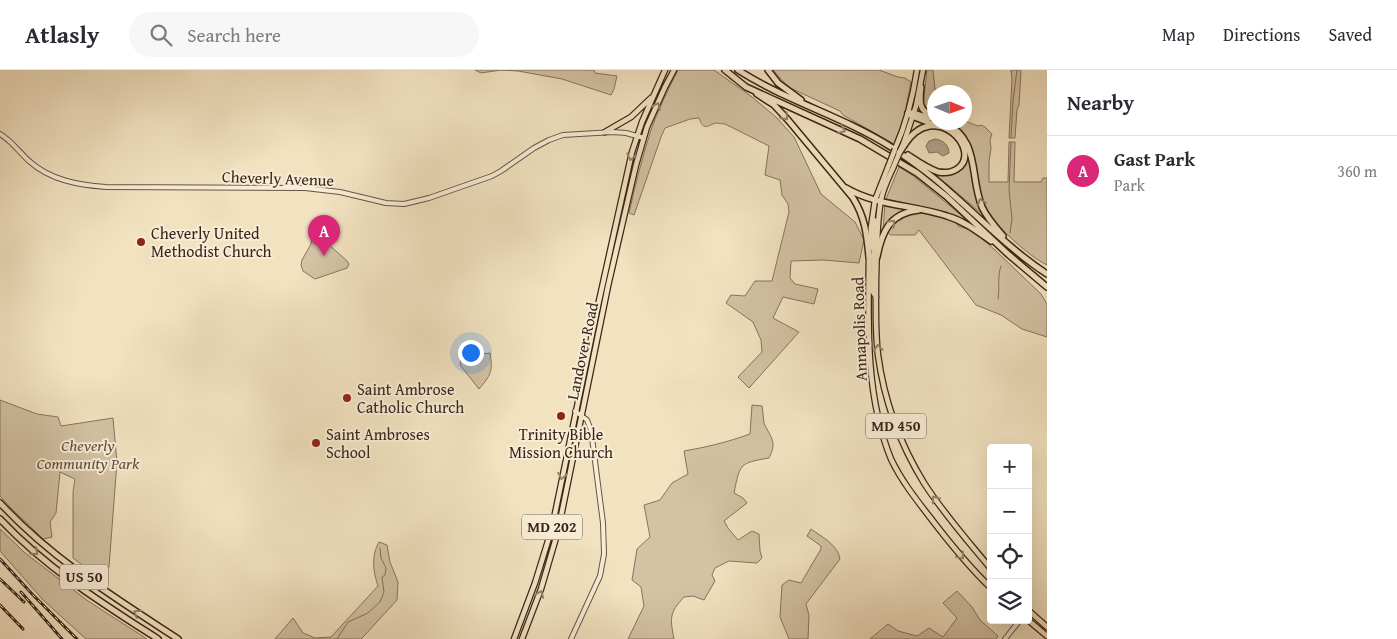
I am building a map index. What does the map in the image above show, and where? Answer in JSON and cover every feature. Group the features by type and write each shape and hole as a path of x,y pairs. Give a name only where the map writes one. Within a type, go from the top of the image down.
{"highway":[{"path":"724,70 774,105 852,198 862,215 867,231 869,257"},
{"path":"738,70 772,90 863,132 932,170 945,173 952,172 960,167 964,160 964,149 960,141 952,132 947,130"},
{"path":"768,70 786,90 821,112"},
{"path":"746,87 858,138 917,173 946,196 1009,255 1047,287"},
{"path":"921,87 921,108 927,114"},
{"path":"911,114 927,117"},
{"path":"911,114 927,121"},
{"path":"899,153 903,141 920,128 927,126"},
{"path":"956,130 969,148 979,199 985,213 995,227 1021,254"},
{"path":"891,147 936,180 1021,254 1047,274"},
{"path":"839,183 860,196 948,216 965,224 1009,255"},
{"path":"877,257 882,235 892,221 908,212 927,211"},
{"name":"US 50","path":"0,503 40,542 76,571 178,639"},
{"name":"US 50","path":"0,519 64,576 157,639"}],"main road":[{"path":"664,70 672,72"},
{"name":"Landover Road","path":"514,639 529,603 546,549 620,206 637,136 664,70"},
{"name":"Annapolis Road","path":"911,114 917,70"},
{"name":"Annapolis Road","path":"924,70 921,87 903,141 890,167 874,208 869,257 868,314 870,357 877,412 889,451 897,469 913,496 965,561 987,584"},
{"name":"Landover Road","path":"522,639 542,589 555,547 613,260 631,184 644,138 672,72"},
{"path":"605,132 631,117 653,95"},
{"name":"Annapolis Road","path":"890,167 899,153"},
{"name":"Annapolis Road","path":"878,200 876,336 887,398 899,433 917,472 955,526 987,564"},
{"path":"874,208 873,292 876,298"},
{"path":"1032,613 1047,626"},
{"path":"1032,623 1047,636"}],"street":[{"name":"Cheverly Avenue","path":"0,134 43,172 60,179 81,184 112,187 305,188 340,192 386,203 404,204 429,198 492,176 534,148 557,137 577,133 620,132 644,138"},
{"path":"571,639 600,576 604,554 591,430 587,420 575,411"},
{"path":"1005,639 1017,624"}],"green space":[{"path":"475,70 501,70 481,73"},
{"path":"501,70 594,70 595,73 617,76 611,95 562,79"},
{"path":"678,70 714,70 776,117 794,137 821,194 855,222 864,240 859,263 823,260 791,261 790,278 795,284 818,289 814,304 783,297 773,318 799,332 749,388 738,377 762,352 761,340 753,322 726,303 731,295 745,296 755,281 772,281 789,212 788,204 782,195 780,180 765,175 769,146 725,124 716,123 704,126 699,118 690,119 665,128 634,215 629,213 651,130"},
{"path":"773,70 879,70 905,78 911,82 904,118 894,144 843,115 840,111 788,87"},
{"path":"927,70 933,70 935,85 927,85 927,111 923,105"},
{"path":"1011,70 1021,70 1015,138 1009,138"},
{"path":"918,115 927,118 927,121 917,117"},
{"path":"972,124 985,127 992,134 990,140 989,182 1008,182 1009,142 1015,142 1014,182 1041,182 1043,178 1047,178 1047,265 1039,261 1011,238 988,212 979,193 973,150 960,130 972,130"},
{"path":"949,130 952,130 970,155 976,193 982,214 928,170 956,172 963,164 967,154"},
{"path":"899,167 912,175 971,223 946,212 886,199"},
{"path":"885,204 913,209 883,230"},
{"path":"916,213 927,213 956,221 958,226 968,229 979,236 995,250 1041,294 1047,304 1047,337 1022,329 1001,315 976,305 919,230 915,235 891,235 886,232 898,219"},
{"path":"315,232 347,261 349,264 347,268 315,279 303,271 302,260"},
{"path":"490,353 490,373 479,389 460,365 461,356"},
{"name":"Cheverly Community Park","path":"0,400 37,414 58,417 61,426 113,418 117,462 109,567 101,579 73,558 73,492 75,479 60,472 56,513 50,522 52,537 43,539 0,496"},
{"path":"752,405 762,406 764,423 773,443 772,452 769,458 742,466 734,493 743,498 747,503 724,521 738,540 752,531 759,534 762,558 757,563 729,561 715,568 712,575 715,581 704,600 693,596 684,597 673,612 671,621 674,639 628,639 644,606 641,587 632,580 637,549 650,537 644,505 660,500 672,483 688,474 684,451 750,434"},
{"path":"0,529 25,553 88,601 147,639 86,639 43,600 0,551"},
{"path":"811,529 833,545 840,559 806,604 809,615 808,639 789,639 780,617 782,585 789,580 801,583 821,549 821,546 807,536"},
{"path":"379,542 387,545 390,562 398,582 397,600 361,639 275,639 293,618 303,633 315,638 331,637 378,586 374,564 376,547"},
{"path":"957,591 972,607 980,620 998,636 996,639 870,639 888,624 898,631 917,636 929,628 943,637 957,618 943,603"}],"shaded area":[{"path":"935,139 945,143 949,153 943,156 937,152 929,153 926,146 929,141"}],"waterway":[{"path":"1011,137 1017,70"},
{"path":"1010,233 1012,219 1009,190 1011,143"},
{"path":"998,299 1001,266"},
{"path":"337,639 348,622 368,613 380,602 384,592 382,577 385,575 386,568 381,558 380,548"}],"railway":[{"path":"0,559 77,639"},
{"path":"0,579 24,602"},
{"path":"21,592 62,639"},
{"path":"0,605 23,629"}],"place":[{"name":"Cheverly United Methodist Church","path":"141,242"},
{"name":"Gast Park","path":"324,256"},
{"name":"Saint Ambrose Catholic Church","path":"347,398"},
{"name":"Trinity Bible Mission Church","path":"561,416"},
{"name":"Saint Ambroses School","path":"316,443"}]}
